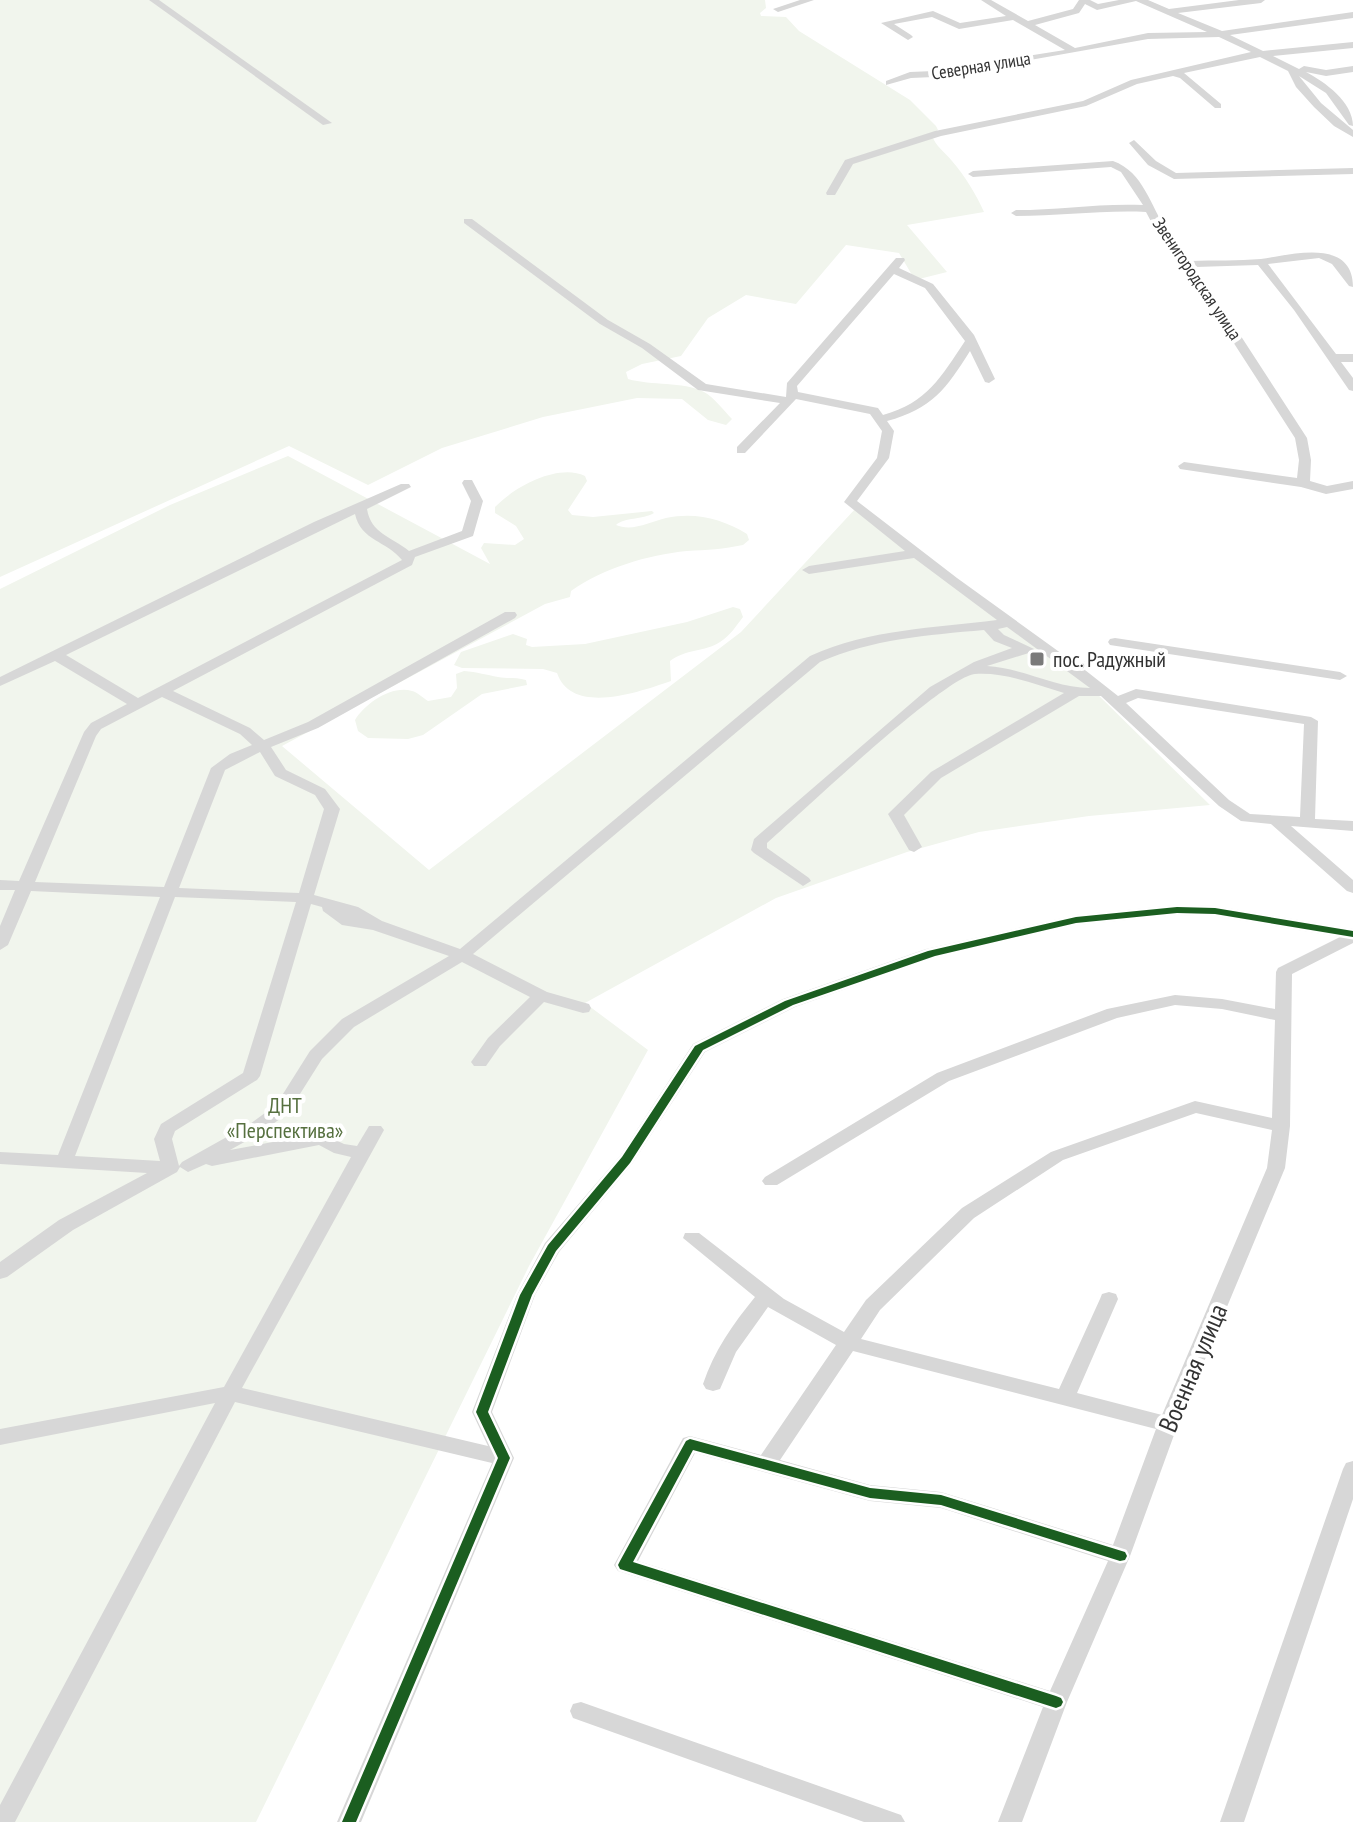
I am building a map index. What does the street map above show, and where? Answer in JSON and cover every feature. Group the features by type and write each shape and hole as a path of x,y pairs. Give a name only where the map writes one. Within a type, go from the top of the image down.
{"street":[{"path":"153,0 327,123"},
{"path":"778,9 810,0"},
{"name":"Северная улица","path":"985,0 1074,51"},
{"path":"1083,0 1097,7 1133,0"},
{"name":"Северная улица","path":"1027,24 1076,11 1083,0"},
{"path":"1140,0 1297,62 1309,72 1353,69"},
{"path":"1169,12 1261,0"},
{"path":"1181,10 1316,81 1329,91 1353,123"},
{"path":"908,37 886,23 933,14 959,26 1014,17"},
{"name":"Северная улица","path":"889,83 910,75 934,74 1148,36 1226,33 1353,15"},
{"path":"831,193 849,162 939,133 1086,103 1134,82 1244,56 1353,45"},
{"path":"1292,69 1298,85 1343,130 1353,134"},
{"path":"1174,73 1183,76 1218,106"},
{"path":"1316,81 1326,73"},
{"path":"1134,143 1152,163 1174,176 1353,171"},
{"name":"Звенигородская улица","path":"973,174 1113,164 1125,170 1151,209 1160,229 1188,264 1301,438 1305,460 1303,483"},
{"path":"1016,213 1058,213 1109,207 1151,209"},
{"path":"468,221 604,322 646,346 702,387 874,411 888,431 883,458 850,502 1111,697 1168,754 1246,818 1353,826"},
{"path":"1188,264 1261,262 1283,257 1321,255 1349,273 1353,284"},
{"path":"1261,262 1353,387"},
{"path":"741,450 791,398 791,386 897,265 929,286 971,341 989,379"},
{"path":"882,419 922,406 946,379 971,341"},
{"path":"1333,358 1353,358"},
{"path":"1184,466 1303,483 1326,490 1353,485"},
{"path":"407,556 468,533 477,501 468,483"},
{"path":"0,682 405,487"},
{"path":"360,507 360,523 368,532 407,556"},
{"path":"809,570 919,553"},
{"path":"0,945 89,735 96,726 407,562 407,556"},
{"path":"64,1162 218,768 313,725 510,615"},
{"path":"0,1272 66,1225 256,1128 282,1109 316,1055 348,1023 462,955 815,659 836,647 870,640 1010,623"},
{"path":"988,626 999,638 1071,666 1102,660"},
{"path":"1115,642 1340,676"},
{"path":"803,881 759,850 759,842 916,704 950,679 1000,656 1027,649"},
{"path":"57,656 137,704"},
{"path":"973,670 1010,672 1076,692 1111,697 1136,693 1311,721 1307,824"},
{"path":"162,691 245,731 263,746 280,773 320,792 332,809 314,900 251,1076 167,1128 163,1139 180,1167"},
{"path":"914,847 896,814 936,775 1076,692"},
{"path":"1276,821 1353,888"},
{"path":"0,885 314,900 348,921 376,925 462,955 541,996 583,1008"},
{"path":"349,1822 504,1458 482,1412 526,1295 552,1248 626,1160 699,1048 789,1003 932,953 1076,920 1177,910 1215,911 1353,936"},
{"name":"Военная улица","path":"1010,1822 1056,1702 1120,1556 1168,1424 1227,1291 1276,1168 1281,1126 1284,972 1353,936"},
{"path":"480,1062 500,1032 528,1012 541,996"},
{"path":"771,1181 943,1077 1113,1013 1175,1000 1222,1004 1281,1016"},
{"path":"765,1466 873,1305 968,1213 1057,1156 1195,1107 1281,1126"},
{"path":"3,1822 230,1393 375,1130"},
{"path":"0,1158 180,1167 233,1154 321,1139 340,1149 363,1153"},
{"path":"692,1238 767,1296 846,1342 1168,1424"},
{"path":"713,1384 717,1369 736,1335 767,1296"},
{"path":"1065,1398 1109,1299"},
{"path":"0,1437 230,1393 504,1458"},
{"path":"1056,1702 625,1565 690,1444 870,1493 941,1500 1120,1556"},
{"path":"1232,1822 1353,1469"},
{"path":"581,1711 893,1822"}],"green space":[{"path":"0,0 765,0 766,8 760,13 761,16 786,17 799,31 910,100 936,126 938,130 932,135 933,139 966,179 984,212 907,225 947,272 915,280 899,253 846,245 796,304 746,295 708,318 681,356 642,364 626,372 628,379 686,386 704,392 732,419 726,425 708,420 682,399 637,398 543,417 442,448 368,485 289,446 0,577"},
{"name":"ДНТ «Перспектива»","path":"288,456 490,564 481,548 484,543 515,545 524,539 516,526 495,513 495,507 525,485 562,473 585,476 587,481 568,510 572,515 593,517 652,511 654,513 616,525 635,527 677,516 698,516 728,524 747,534 749,540 743,545 657,556 597,576 571,591 570,597 545,604 282,746 429,870 741,632 856,508 1088,685 1210,805 1089,816 979,832 907,852 776,898 585,1003 648,1050 529,1266 256,1822 0,1822 0,589 170,505"},
{"path":"733,607 740,609 743,617 724,640 670,661 671,681 625,695 591,697 577,694 565,686 557,673 543,669 462,668 454,665 461,652 513,634 527,639 526,645 532,647 585,644 687,622"},
{"path":"464,671 522,679 526,680 527,685 482,694 423,735 408,739 368,738 358,731 355,720 379,697 404,690 428,701 451,697 457,688 456,674"}],"cycle path":[{"path":"349,1822 504,1458 482,1412 526,1295 552,1248 626,1160 699,1048 789,1003 932,953 1076,920 1177,910 1215,911 1353,934"},
{"path":"1056,1702 625,1565 690,1444 870,1493 941,1500 1120,1556"}],"place":[{"name":"пос. Радужный","path":"1037,659"}]}
